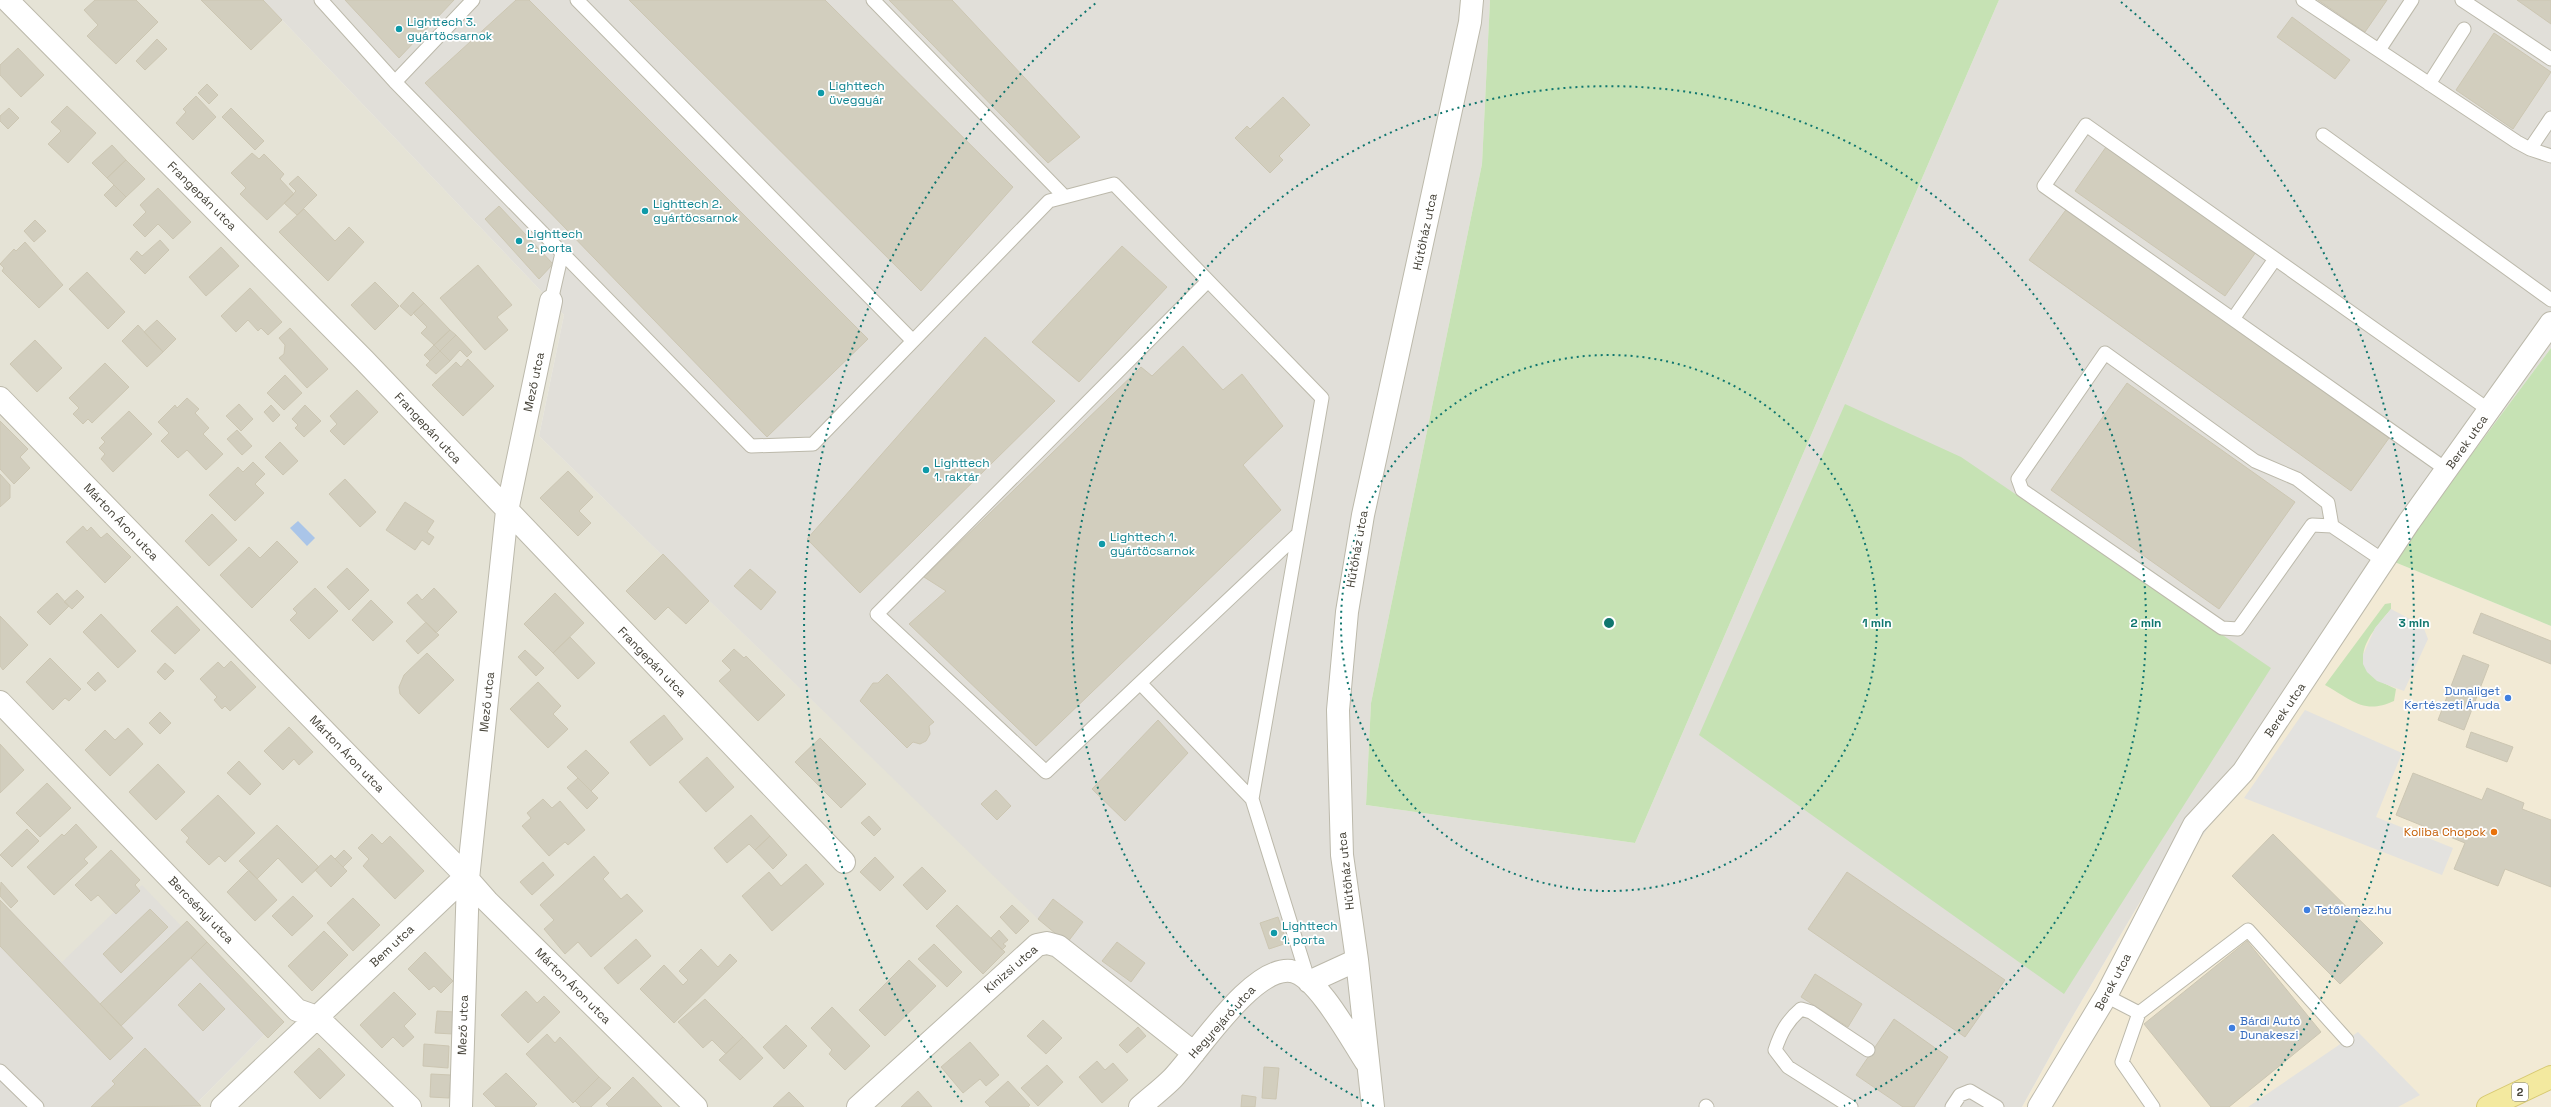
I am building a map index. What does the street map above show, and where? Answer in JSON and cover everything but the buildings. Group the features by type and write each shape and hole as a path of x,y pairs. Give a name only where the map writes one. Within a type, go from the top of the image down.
{"main road":[{"name":"2","path":"2488,1107 2551,1076"}],"street":[{"name":"Frangepán utca","path":"7,0 364,360 844,862"},
{"name":"Hűtőház utca","path":"1373,1107 1357,960 1342,855 1338,710 1346,612 1363,515 1469,30 1472,0"},
{"name":"Mező utca","path":"461,1107 468,878 507,511 551,301"},
{"name":"Berek utca","path":"2039,1107 2106,996 2194,825 2243,772 2384,561 2551,323"},
{"name":"Márton Áron utca","path":"0,398 468,878 487,901 696,1107"},
{"name":"Bercsényi utca","path":"0,702 297,1010 317,1017 410,1107"},
{"name":"Bem utca","path":"222,1107 460,882 468,878"},
{"name":"Kinizsi utca","path":"858,1107 1037,945 1047,943 1058,946 1194,1053"},
{"path":"1309,982 1357,960"},
{"name":"Hegyrejáró utca","path":"1140,1107 1172,1079 1233,1006 1258,981 1274,974 1292,971 1309,982 1323,996 1368,1066"}],"lane":[{"path":"321,0 395,82 751,446 813,444 1049,202 1064,196 1114,184 1322,398 1252,799"},
{"path":"395,82 472,0"},
{"path":"577,0 913,341"},
{"path":"874,0 1064,196"},
{"path":"2304,0 2429,84 2530,149 2551,156"},
{"path":"2379,50 2412,0"},
{"path":"2462,0 2551,59"},
{"path":"2429,84 2464,29"},
{"path":"2530,149 2551,118"},
{"path":"2447,470 2044,186 2060,161 2086,125 2489,410"},
{"path":"2323,135 2551,300"},
{"path":"551,301 562,253"},
{"path":"2233,319 2275,258"},
{"path":"1208,281 877,614 1046,772 1297,535"},
{"path":"2332,526 2328,503 2297,479 2256,461 2105,353 2018,479 2022,490 2222,628 2238,628 2312,525 2332,526 2384,561"},
{"path":"1140,683 1252,799 1309,982"},
{"path":"2153,1107 2122,1062 2140,1013 2248,930 2347,1040"},
{"path":"2106,996 2140,1013"},
{"path":"1851,1107 1788,1067 1775,1050 1780,1034 1789,1019 1801,1009 1811,1012 1868,1050"},
{"path":"0,1071 37,1107"},
{"path":"1952,1107 1960,1095 1970,1091 1997,1107"}],"shaded area":[{"path":"0,0 263,0 564,315 539,436 923,807 1180,1040 1170,1093 1155,1107 193,1107 275,1024 62,963 0,900"},
{"path":"263,0 1490,0 1482,164 1371,703 1366,805 1635,843 1999,0 2551,0 2551,348 2392,561 2185,861 2170,851 2064,1031 2022,1107 1155,1107 1170,1093 1180,1040 1038,919 539,436 564,315"},
{"path":"2392,561 2551,626 2551,1107 2022,1107 2064,1031 2170,851"},
{"path":"2391,609 2423,626 2428,639 2404,691 2377,681 2367,672 2363,664 2363,655 2375,628"},
{"path":"2305,710 2402,753 2376,817 2453,848 2442,875 2244,798"},
{"path":"142,885 275,1024 193,1107 0,1107 0,900 62,962"},
{"path":"2358,1032 2420,1095 2398,1107 2248,1107"}],"green space":[{"path":"1490,0 1999,0 1635,843 1366,805 1371,703 1482,164"},
{"path":"2551,348 2551,626 2392,561"},
{"path":"1845,404 1961,457 2271,668 2064,994 1699,735"},
{"path":"2391,603 2391,609 2366,643 2364,663 2370,672 2380,681 2396,689 2394,701 2374,707 2358,704 2325,685 2385,604"}],"water":[{"path":"298,521 315,538 307,546 290,528"}],"place":[{"name":"Lighttech 3. gyártöcsarnok","path":"399,29"},
{"name":"Lighttech üveggyár","path":"821,93"},
{"name":"Lighttech 2. gyártöcsarnok","path":"645,211"},
{"name":"Lighttech 2. porta","path":"519,241"},
{"name":"Lighttech 1. raktár","path":"926,470"},
{"name":"Lighttech 1. gyártöcsarnok","path":"1102,544"},
{"name":"Dunaliget Kertészeti Áruda","path":"2508,698"},
{"name":"Koliba Chopok","path":"2494,832"},
{"name":"Tetőlemez.hu","path":"2307,910"},
{"name":"Lighttech 1. porta","path":"1274,933"},
{"name":"Bárdi Autó Dunakeszi","path":"2232,1028"}]}
